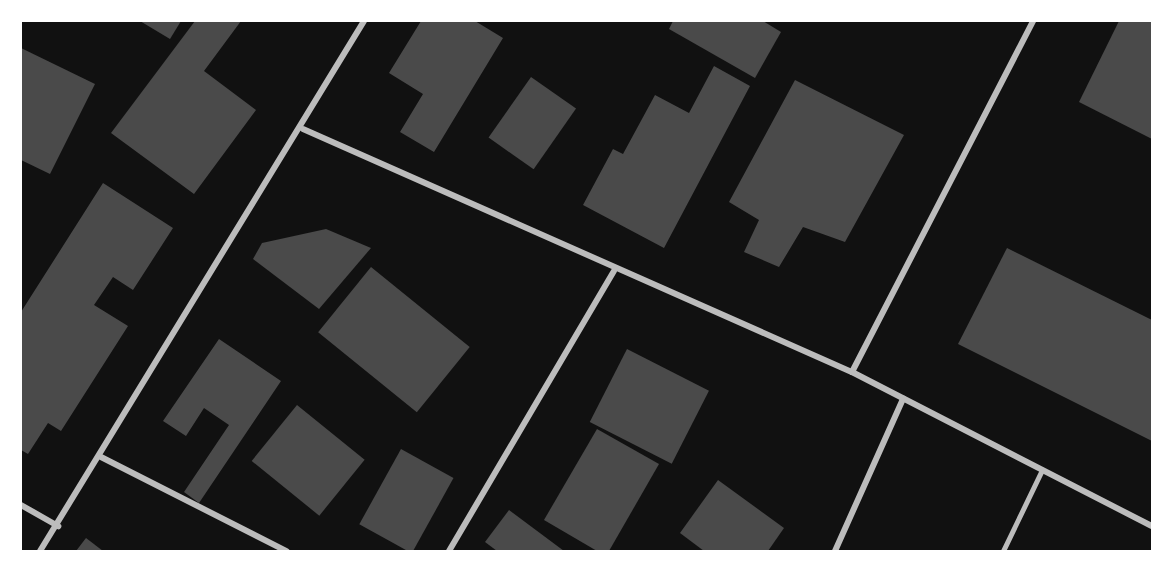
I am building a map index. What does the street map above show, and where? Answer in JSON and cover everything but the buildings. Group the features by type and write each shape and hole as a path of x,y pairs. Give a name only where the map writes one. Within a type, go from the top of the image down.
{"street":[{"path":"40,551 58,526 303,129 364,21"},
{"path":"852,372 1033,21"},
{"path":"303,129 614,271 852,372 1152,526"},
{"path":"449,551 614,271"},
{"path":"835,551 903,399"},
{"path":"101,457 286,551"},
{"path":"21,506 58,526"}],"lane":[{"path":"1003,551 1042,470"}]}
